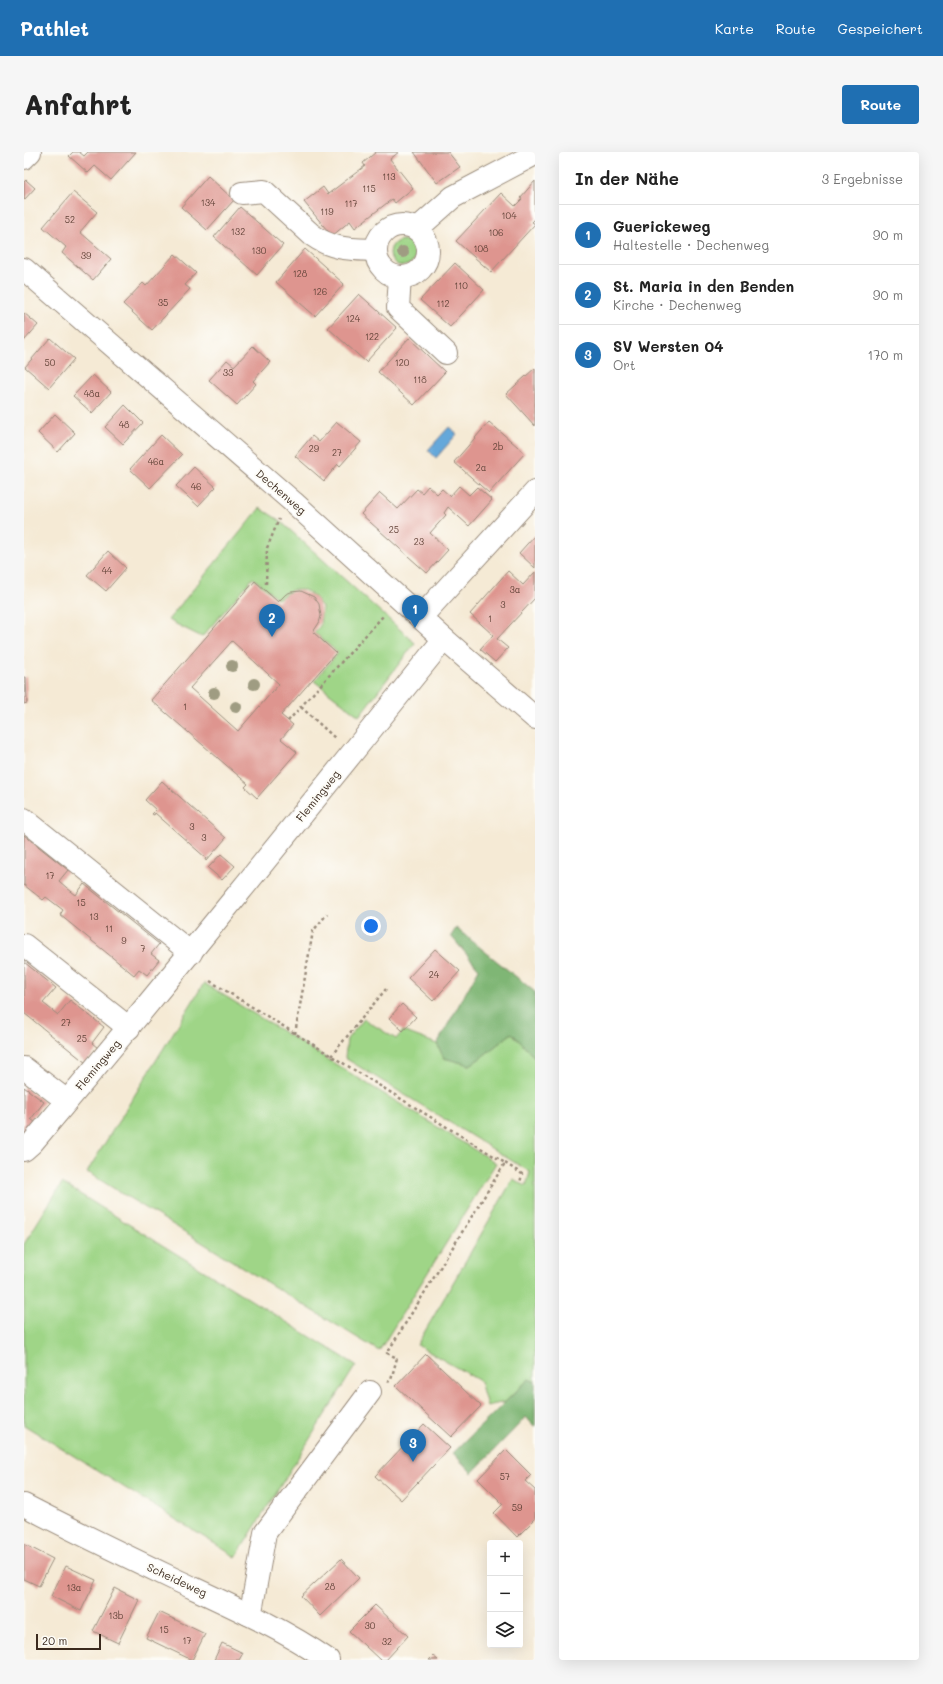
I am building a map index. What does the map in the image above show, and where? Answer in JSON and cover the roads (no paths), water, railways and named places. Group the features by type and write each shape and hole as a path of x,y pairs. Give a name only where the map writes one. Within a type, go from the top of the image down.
{"street":[{"path":"24,158 30,152"},
{"path":"417,230 453,198 535,154"},
{"path":"242,193 264,192 312,235 321,241 341,249 376,250"},
{"path":"402,224 417,230 423,235 428,251 422,266 416,272 400,277 388,273 376,257 377,242 386,230 402,224"},
{"name":"Dechenweg","path":"24,269 293,502 535,718"},
{"path":"400,277 398,308 446,353"},
{"path":"422,617 535,492"},
{"name":"Flemingweg","path":"24,1150 32,1143 191,953 444,638"},
{"path":"24,819 191,953"},
{"path":"24,945 129,1028"},
{"name":"Flemingweg","path":"24,1068 67,1101"},
{"path":"248,1614 252,1606 265,1533 370,1392"},
{"name":"Scheideweg","path":"24,1505 92,1540 248,1614 328,1660"}],"water":[{"path":"449,427 457,434 436,458 428,450"}],"place":[{"name":"Guerickeweg","path":"415,628"},
{"name":"St. Maria in den Benden","path":"272,637"},
{"name":"SV Wersten 04","path":"413,1462"}]}
